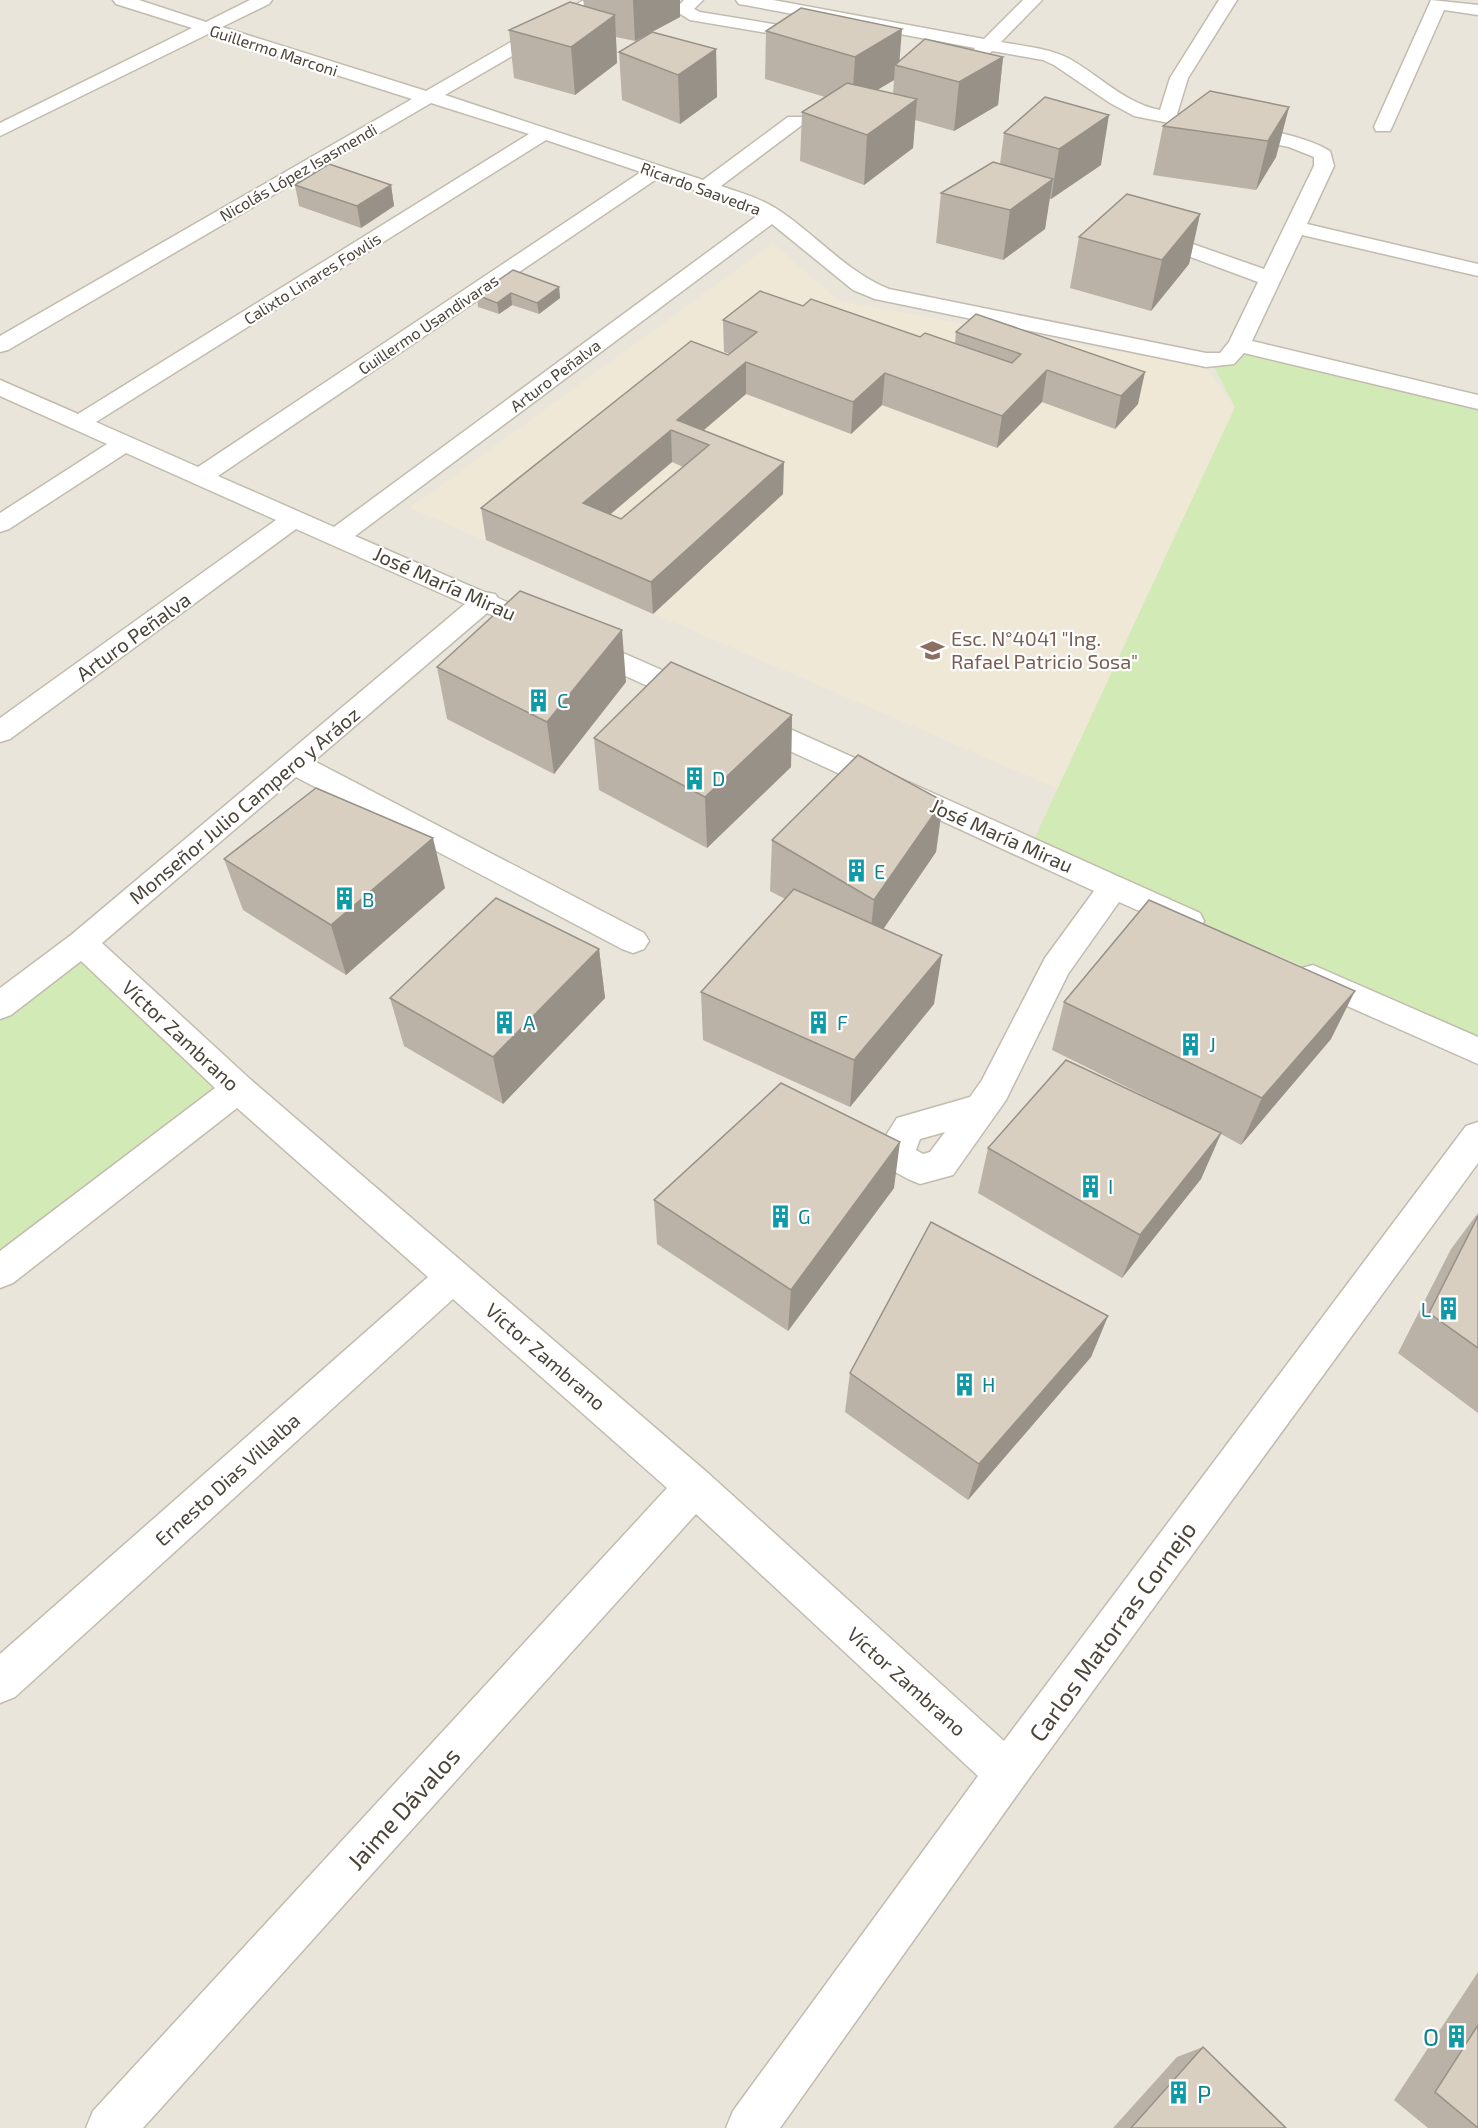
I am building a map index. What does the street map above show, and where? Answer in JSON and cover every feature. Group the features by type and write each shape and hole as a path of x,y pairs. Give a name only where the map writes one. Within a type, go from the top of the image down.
{"street":[{"name":"Guillermo Marconi","path":"122,0 426,98"},
{"path":"0,130 263,0"},
{"name":"Nicolás López Isasmendi","path":"0,345 596,0"},
{"path":"694,0 683,10 696,16 834,39"},
{"path":"745,0 1048,56 1062,61 1126,106 1141,112 1312,147 1323,156 1324,166 1239,345 1478,402"},
{"path":"962,61 976,57 1033,0"},
{"path":"1167,117 1179,78 1228,0"},
{"path":"1383,127 1439,2 1478,10"},
{"name":"Ricardo Saavedra","path":"426,98 455,103 748,202 772,214 861,285 883,294 1206,360 1226,359 1239,345"},
{"path":"707,188 795,121"},
{"name":"Calixto Linares Fowlis","path":"79,423 544,133"},
{"name":"Guillermo Usandivaras","path":"200,477 656,171"},
{"name":"Arturo Peñalva","path":"338,537 772,214"},
{"path":"1295,227 1478,270"},
{"path":"1160,239 1271,279"},
{"name":"José María Mirau","path":"0,387 123,444 486,600 1210,930"},
{"path":"0,524 123,444"},
{"name":"Arturo Peñalva","path":"0,732 295,518"},
{"name":"Monseñor Julio Campero y Aráoz","path":"0,1006 82,943 486,600"},
{"path":"294,762 633,940"},
{"path":"981,1108 994,1090 1056,967 1114,886"},
{"name":"Víctor Zambrano","path":"82,943 238,1089 695,1487 1007,1773"},
{"path":"1285,964 1478,1051"},
{"path":"0,1272 238,1089"},
{"name":"Carlos Matorras Cornejo","path":"750,2128 1007,1773 1478,1136"},
{"name":"Ernesto Dias Villalba","path":"0,1682 454,1276"},
{"name":"Jaime Dávalos","path":"110,2128 695,1487"}],"shaded area":[{"path":"0,0 1478,0 1478,2128 0,2128"},
{"name":"Esc. N°4041 \"Ing. Rafael Patricio Sosa\"","path":"773,243 839,301 1206,368 1235,407 1065,792 410,508"}],"green space":[{"path":"1239,345 1478,402 1478,1042 1030,848 1235,407 1214,367"},
{"path":"82,943 238,1089 0,1272 0,1008"}],"building":[{"path":"570,2 615,15 571,47 509,30"},
{"path":"801,8 902,29 855,57 766,31"},
{"path":"652,32 716,49 678,75 619,52"},
{"path":"925,39 1003,57 959,82 895,65"},
{"path":"847,83 917,99 867,135 802,112"},
{"path":"1210,91 1289,107 1268,141 1163,126"},
{"path":"1045,97 1109,115 1059,149 1004,133"},
{"path":"993,162 1053,179 1010,210 941,193"},
{"path":"329,164 391,185 357,206 295,185"},
{"path":"1127,194 1200,214 1162,260 1079,237"},
{"path":"513,270 559,287 537,303 511,293 497,303 477,295"},
{"path":"760,291 803,306 811,299 920,337 925,333 1012,363 1021,354 956,332 976,314 1145,372 1121,396 1047,370 1002,416 885,373 853,402 746,362 677,420 784,462 651,582 481,508 691,341 728,355 757,332 723,320","holes":["671,430 709,445 621,519 583,503"]},
{"path":"520,591 622,630 547,722 437,667"},
{"path":"671,662 792,715 705,797 594,738"},
{"path":"858,755 943,801 874,900 772,840"},
{"path":"316,788 433,838 331,925 224,859"},
{"path":"794,889 942,955 854,1060 701,992"},
{"path":"496,898 599,949 493,1057 390,998"},
{"path":"1149,900 1355,991 1262,1098 1064,1002"},
{"path":"1066,1060 1221,1133 1140,1235 988,1148"},
{"name":"G","path":"781,1083 900,1142 791,1290 654,1200"},
{"path":"1478,1216 1478,1348 1429,1313"},
{"name":"H","path":"931,1222 1108,1316 979,1464 850,1373"},
{"path":"1478,2025 1478,2128 1435,2092"},
{"path":"1203,2047 1286,2128 1131,2128"}],"place":[{"name":"Esc. N°4041 \"Ing. Rafael Patricio Sosa\"","path":"933,650"},
{"name":"C","path":"539,700"},
{"name":"D","path":"694,778"},
{"name":"E","path":"856,871"},
{"name":"B","path":"344,899"},
{"name":"A","path":"505,1022"},
{"name":"F","path":"819,1022"},
{"name":"J","path":"1191,1044"},
{"name":"I","path":"1090,1186"},
{"name":"G","path":"780,1216"},
{"name":"L","path":"1449,1309"},
{"name":"H","path":"964,1384"},
{"name":"O","path":"1457,2036"},
{"name":"P","path":"1179,2093"}]}
